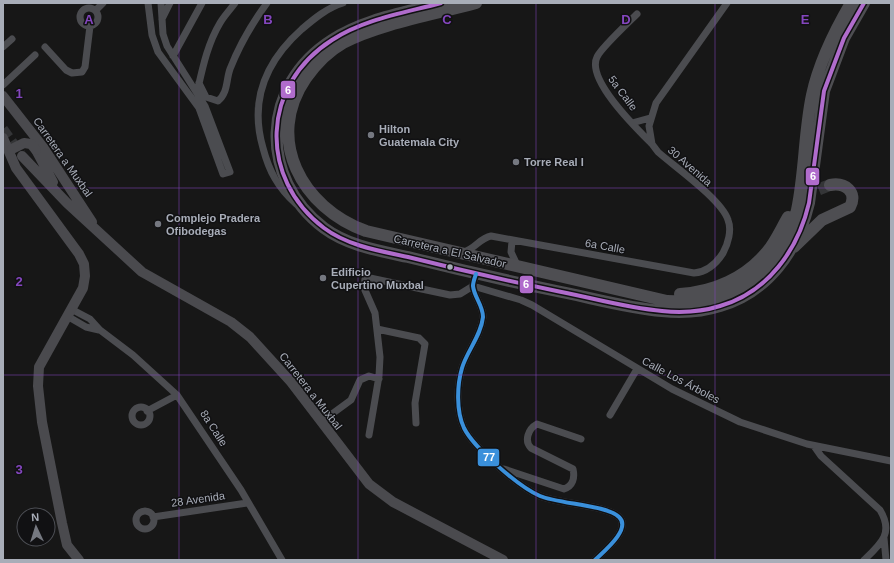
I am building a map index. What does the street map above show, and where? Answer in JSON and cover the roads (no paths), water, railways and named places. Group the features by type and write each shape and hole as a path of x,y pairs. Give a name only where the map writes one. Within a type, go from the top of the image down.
{"highway":[{"name":"Carretera a El Salvador","path":"441,3 389,16 347,31 320,48 308,59 285,92 276,127 276,146 279,163 290,188 300,204 326,230 361,246 474,280 659,311 680,312 703,311 742,297 758,288 781,264 790,250 805,218 824,91 844,38 864,3"},
{"name":"Carretera a El Salvador","path":"476,3 374,31 343,43 316,64 295,96 289,125 290,149 301,178 310,193 336,217 366,231 518,268 667,301 701,300 718,297 734,290 764,270 788,236 797,212 808,117 815,81 830,42 851,3"},
{"path":"790,250 807,237 816,224 850,207 853,198 849,190 841,184 830,185"},
{"path":"614,289 675,294 694,293 726,284 743,274 768,251 791,212"}],"main road":[{"name":"Carretera a Muxbal","path":"3,96 47,153 100,234"},
{"path":"3,138 22,177 76,249 84,264 85,276 83,288 39,367 38,386 42,422 62,524 67,544 79,560"},
{"path":"10,150 24,142 30,144 36,150 60,196"},
{"name":"Carretera a Muxbal","path":"25,159 60,196 142,272 232,322 250,337 291,382 369,484 382,495 503,560"}],"street":[{"path":"96,10 103,3"},
{"path":"148,3 152,35 156,47 199,108 223,174 230,172 205,106 197,91 173,56 163,34 160,3"},
{"path":"162,19 170,3"},
{"path":"173,56 202,3"},
{"path":"197,91 203,64 212,39 220,23 235,3"},
{"path":"199,83 206,97 218,101 223,97 230,70 256,18 267,3"},
{"path":"317,222 289,198 275,182 267,165 258,133 258,108 261,88 269,69 280,50 322,12 333,5 343,3"},
{"name":"30 Avenida","path":"694,273 706,270 720,257 726,248 729,234 728,219 718,204 658,152 652,144 649,126 650,118 656,103 727,3"},
{"path":"90,26 82,22 80,13 87,8 96,10"},
{"path":"45,47 66,70 72,73 82,72 85,67 90,26 98,20 96,10"},
{"name":"5a Calle","path":"637,14 597,56 594,65 600,83 632,123 652,144"},
{"path":"3,47 12,39"},
{"path":"3,85 35,55"},
{"path":"173,73 181,68"},
{"path":"632,123 650,118"},
{"name":"6a Calle","path":"458,254 475,248 483,238 487,237 694,273"},
{"path":"512,241 511,252 518,268"},
{"path":"369,435 379,379 380,357 375,313 364,285 366,278 450,295 460,294 474,280 483,317 477,336 462,367 458,390 459,409 463,427 475,444 501,468 516,481 540,496 595,508 619,517 622,522 622,529 617,539 595,560"},
{"name":"Calle Los Árboles","path":"474,280 532,305 590,338 637,369 693,401 734,419 762,430 814,446 891,461"},
{"name":"8a Calle","path":"69,313 90,320 177,395 241,490 247,503 282,560"},
{"path":"377,329 418,338 425,344 415,403 416,423"},
{"path":"610,415 637,369"},
{"path":"321,422 351,400 360,380 369,376 379,379"},
{"path":"147,411 177,395"},
{"path":"501,468 564,489 569,488 573,483 573,469 531,448 527,444 527,438 530,431 537,424 581,440"},
{"path":"814,446 833,469 880,510 886,519 888,530 884,538 864,560"},
{"name":"28 Avenida","path":"153,517 247,503"},
{"path":"884,538 886,560"}],"tunnel":[{"path":"3,129 21,154"},
{"path":"802,196 830,185"}],"place":[{"name":"Hilton Guatemala City","path":"371,135"},
{"name":"Torre Real I","path":"516,162"},
{"name":"Complejo Pradera Ofibodegas","path":"158,224"},
{"name":"Edificio Cupertino Muxbal","path":"323,278"}]}
